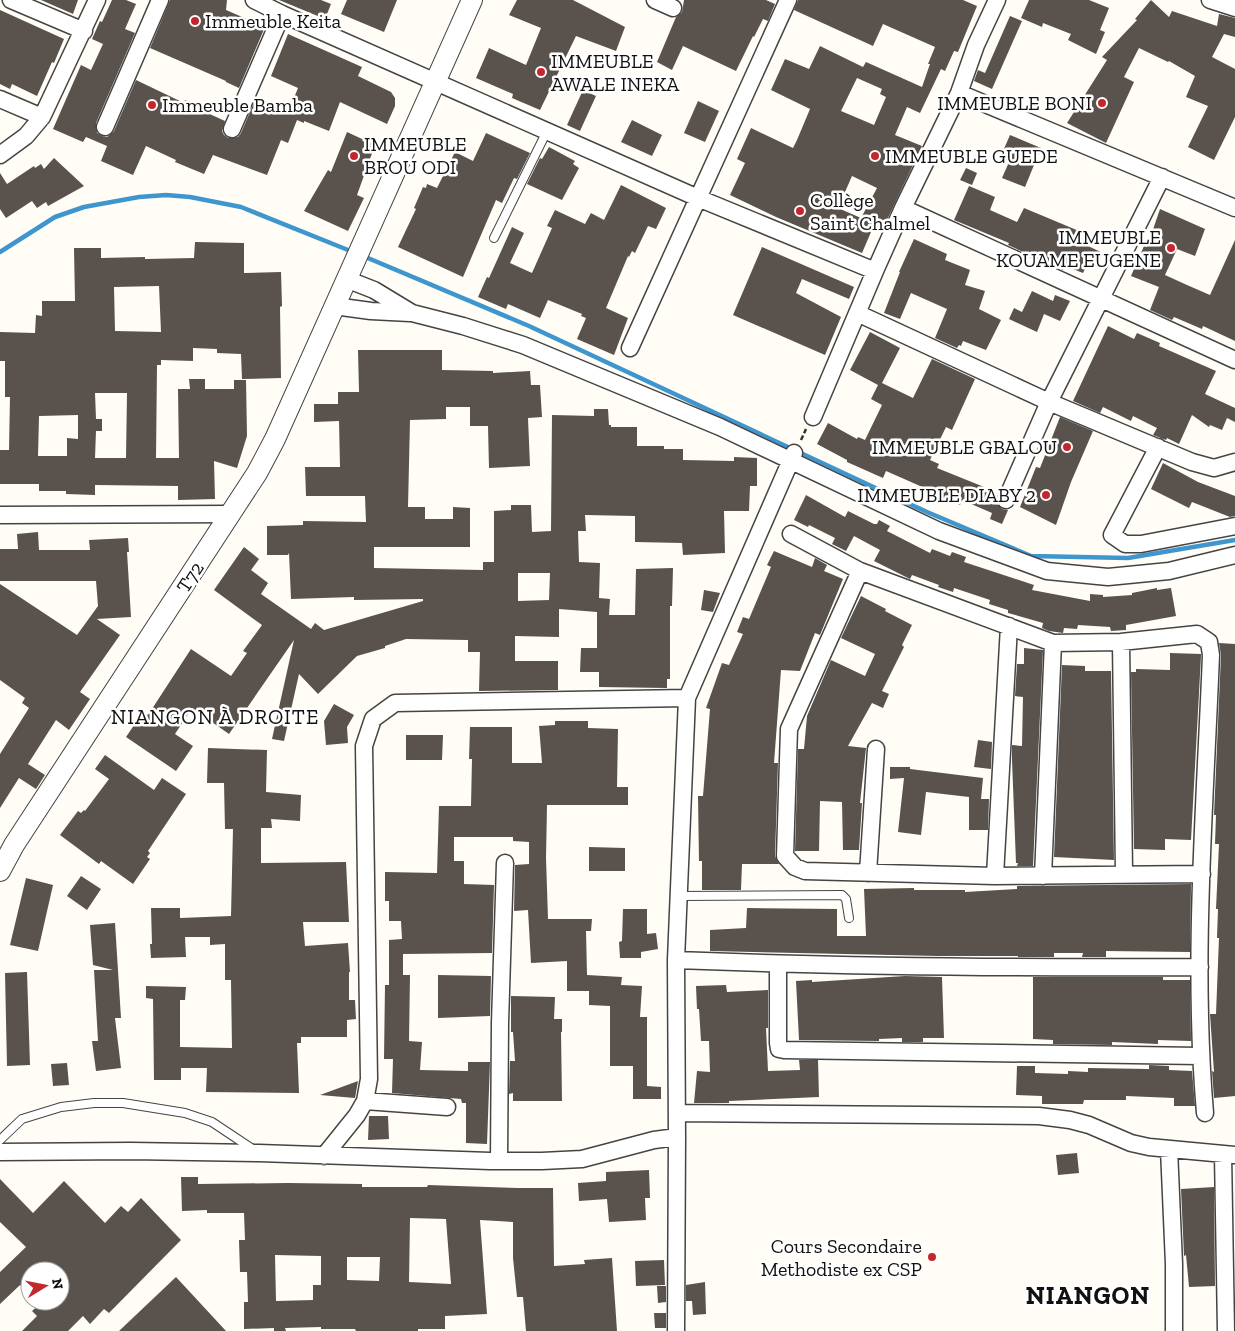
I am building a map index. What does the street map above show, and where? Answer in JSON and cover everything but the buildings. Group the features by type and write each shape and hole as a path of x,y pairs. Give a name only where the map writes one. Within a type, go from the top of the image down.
{"street":[{"path":"12,0 84,30"},
{"path":"0,155 26,136 42,117 97,0"},
{"path":"105,127 160,0"},
{"path":"254,0 698,198 875,271"},
{"name":"T72","path":"0,871 19,836 257,473 275,439 364,237 472,0"},
{"path":"655,0 673,8"},
{"path":"630,348 788,0"},
{"path":"813,416 903,208 958,93 976,45 997,0"},
{"path":"1210,0 1235,8"},
{"path":"232,129 282,14"},
{"path":"958,93 1235,208"},
{"path":"0,99 42,117"},
{"path":"1006,500 1049,402 1162,177"},
{"path":"903,208 1235,360"},
{"path":"349,273 412,313"},
{"path":"334,306 371,311 412,313 464,326 522,344 793,457 939,531 1048,571 1108,577 1170,571 1235,556"},
{"path":"857,313 1049,402 1192,462 1214,468 1235,462"},
{"path":"1158,447 1112,535 1125,544 1141,544 1235,526"},
{"path":"676,1331 676,960 687,698 793,457"},
{"path":"0,515 231,514"},
{"path":"791,534 860,571 1053,643 1121,642 1197,634 1209,642 1211,655 1200,967 1200,1056 1205,1113"},
{"path":"860,571 789,729 785,856 795,867 805,871 995,876 1124,873 1202,874"},
{"path":"995,876 1009,626"},
{"path":"1121,642 1124,873"},
{"path":"1043,876 1053,643"},
{"path":"324,1156 357,1115 365,1101 369,1079 364,746 373,719 395,703 687,698"},
{"path":"868,873 876,749"},
{"path":"499,1161 500,1023 505,863"},
{"path":"676,960 778,964 1092,968 1200,967"},
{"path":"778,964 778,1043 780,1049 784,1050 1200,1056"},
{"path":"365,1101 447,1106"},
{"path":"677,1113 1039,1116 1070,1120 1089,1125 1131,1143 1229,1155 1226,1331"},
{"path":"0,1152 131,1151 260,1153 499,1161 582,1159 654,1140 677,1137"},
{"path":"1168,1149 1174,1264 1174,1331"}],"lane":[{"path":"494,238 547,131"},
{"path":"678,896 842,894 846,899 849,918"},
{"path":"0,1140 22,1119 61,1107 94,1103 123,1103 184,1113 212,1122 260,1153"}],"path":[{"path":"793,457 813,416"}],"waterway":[{"path":"0,252 55,217 84,207 139,197 166,195 190,197 241,207 353,252"},
{"path":"363,256 529,326 927,512 1031,556 1128,558 1235,540"}],"place":[{"name":"Immeuble Keita","path":"195,21"},
{"name":"IMMEUBLE AWALE INEKA","path":"541,72"},
{"name":"IMMEUBLE BONI","path":"1102,103"},
{"name":"Immeuble Bamba","path":"152,105"},
{"name":"IMMEUBLE BROU ODI","path":"354,156"},
{"name":"IMMEUBLE GUEDE","path":"875,156"},
{"name":"Collège Saint Chalmel","path":"800,211"},
{"name":"IMMEUBLE KOUAME EUGENE","path":"1171,248"},
{"name":"IMMEUBLE GBALOU","path":"1067,447"},
{"name":"IMMEUBLE DIABY 2","path":"1046,495"},
{"name":"Cours Secondaire Methodiste ex CSP","path":"932,1257"}],"district":[{"name":"NIANGON À DROITE","path":"215,717"},
{"name":"NIANGON","path":"1088,1295"}]}
